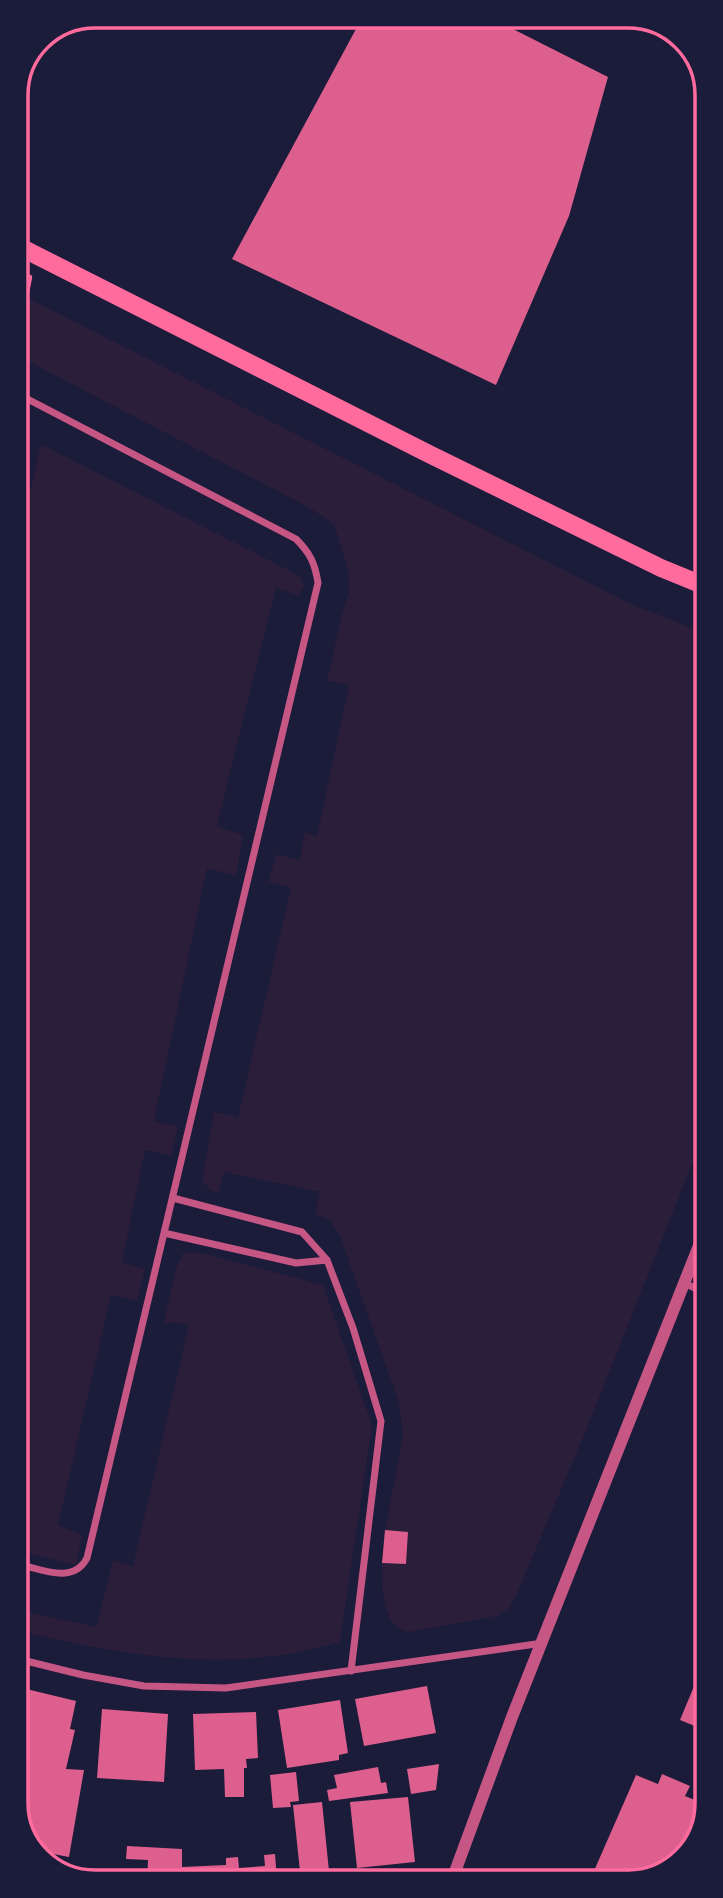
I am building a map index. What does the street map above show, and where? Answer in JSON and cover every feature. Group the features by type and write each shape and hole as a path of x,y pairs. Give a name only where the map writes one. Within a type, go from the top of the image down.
{"main road":[{"path":"28,251 429,454 661,568 695,582"}],"street":[{"path":"28,399 296,539 310,553 316,567 318,583 87,1558 80,1569 71,1574 63,1575 28,1566"},
{"path":"173,1198 302,1232 327,1260 353,1328 380,1421 351,1671"},
{"path":"164,1233 296,1263 327,1260"},
{"path":"456,1870 512,1717 695,1256"},
{"path":"684,1283 695,1288"},
{"path":"28,1661 83,1675 158,1686 226,1688 543,1643"}],"path":[{"path":"28,285 34,254"}],"shaded area":[{"path":"28,298 629,603 695,629 695,1157 587,1428 510,1607 497,1616 408,1632 392,1622 383,1594 382,1563 406,1564 408,1532 385,1530 403,1436 399,1403 340,1236 330,1220 315,1214 320,1192 224,1172 219,1192 211,1191 202,1180 214,1112 238,1117 291,888 268,881 277,854 300,861 304,832 317,836 349,685 327,681 349,594 348,569 334,524 308,507 28,361"},
{"path":"41,444 300,576 304,586 298,595 276,588 217,826 243,835 236,876 207,868 154,1121 178,1126 171,1156 145,1150 122,1262 145,1269 137,1301 111,1295 58,1525 82,1535 76,1565 28,1553 28,500"},
{"path":"183,1253 202,1253 323,1285 372,1425 340,1642 299,1652 218,1660 139,1654 28,1633 28,1612 96,1627 113,1560 133,1566 189,1324 164,1322 176,1268"}],"building":[{"path":"357,28 511,28 608,77 569,216 496,385 232,259"},
{"path":"385,1530 408,1532 406,1564 382,1563"},
{"path":"695,1684 695,1726 680,1720"},
{"path":"427,1686 436,1733 364,1746 355,1699"},
{"path":"28,1689 76,1701 70,1729 75,1730 66,1769 84,1770 69,1857 52,1854 39,1840 30,1821"},
{"path":"340,1700 348,1753 339,1755 339,1760 287,1768 278,1710"},
{"path":"102,1709 168,1714 164,1782 97,1778"},
{"path":"256,1712 258,1758 246,1759 244,1797 225,1797 224,1769 195,1770 193,1714"},
{"path":"439,1764 436,1790 411,1794 407,1769"},
{"path":"378,1767 381,1783 386,1782 388,1793 329,1801 327,1790 337,1788 334,1775"},
{"path":"296,1772 299,1801 290,1802 291,1807 273,1808 270,1775"},
{"path":"662,1774 690,1786 685,1796 695,1800 694,1816 681,1844 665,1859 646,1868 594,1870 636,1775 658,1784"},
{"path":"408,1797 415,1862 357,1868 350,1802"},
{"path":"322,1802 329,1870 300,1870 293,1805"},
{"path":"127,1846 182,1849 182,1867 226,1865 226,1858 238,1857 239,1868 265,1866 264,1855 275,1854 276,1870 148,1870 148,1860 126,1859"}]}
